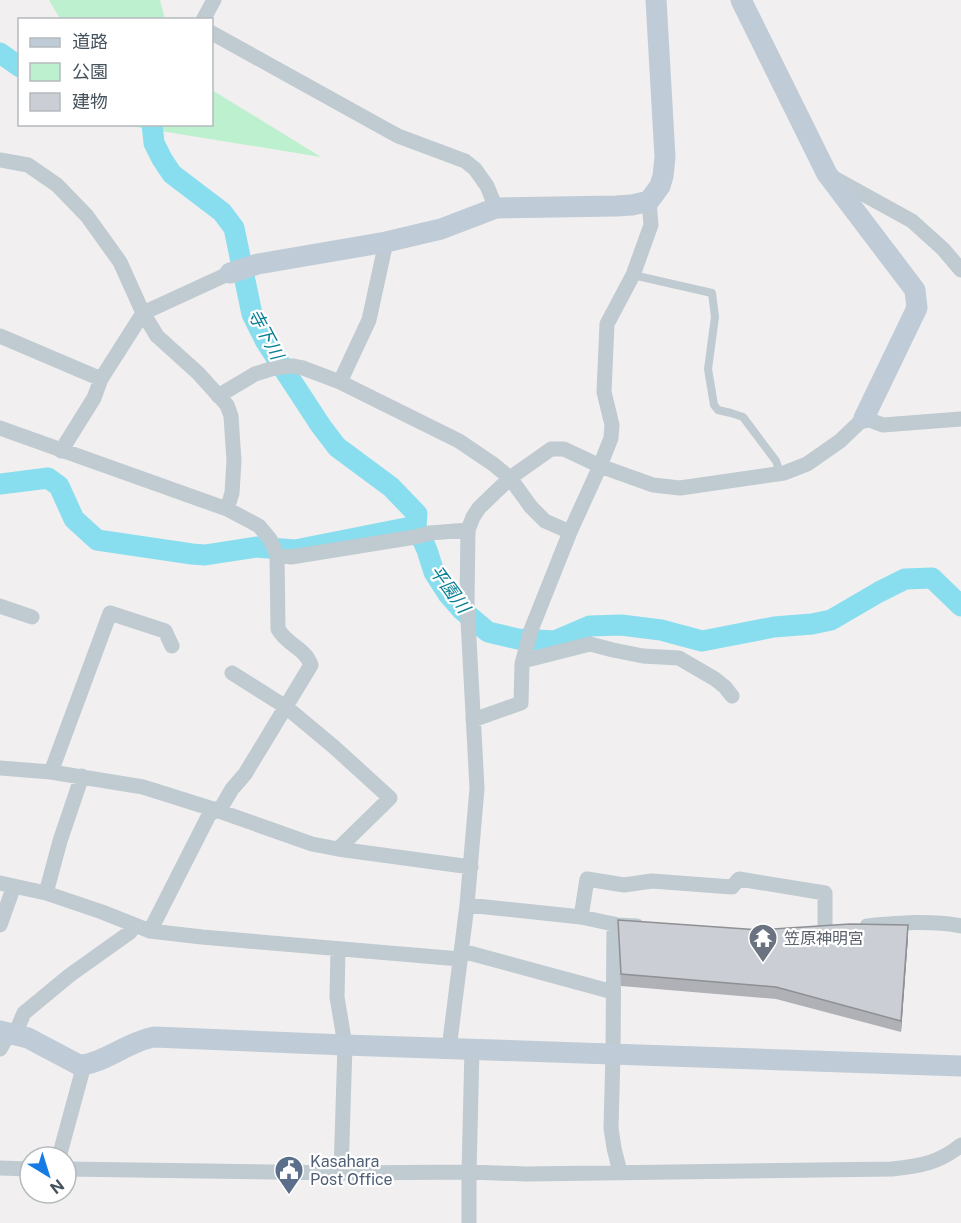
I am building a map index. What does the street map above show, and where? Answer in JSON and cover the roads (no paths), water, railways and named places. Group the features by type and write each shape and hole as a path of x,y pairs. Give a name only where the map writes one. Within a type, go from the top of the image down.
{"street":[{"path":"204,18 214,0"},
{"path":"61,451 93,398 101,379 143,314 230,273 258,264 386,242 441,229 496,208 616,206 649,201 660,186 665,157 656,0"},
{"path":"448,1048 467,905 477,788 467,602 468,530 473,517 479,508 510,478 551,449 564,449 600,466 653,485 680,488 781,474 807,464 840,441 864,418 917,308 915,290 827,174 741,0"},
{"path":"213,34 398,136 465,161 475,169 488,186 496,208"},
{"path":"0,160 28,165 57,185 87,216 120,262 143,314 157,336 227,405 231,416 234,461 232,493 227,509"},
{"path":"827,174 912,221 943,249 961,270"},
{"path":"473,720 521,703 524,655 531,630 611,438 612,425 604,392 607,324 633,275 651,225 649,201"},
{"path":"340,382 369,320 386,242"},
{"path":"0,336 101,379"},
{"path":"218,396 255,374 274,368 292,366 303,368 340,382 459,441 510,478 531,507 545,521 570,532"},
{"path":"864,418 883,425 961,418"},
{"path":"0,428 227,509 259,526 270,539 277,555 278,629 282,636 308,657 311,665 245,774 222,806 209,815 143,929 129,933 70,975 24,1013 18,1027 4,1038"},
{"path":"277,555 291,557 430,533 468,530"},
{"path":"0,606 33,617"},
{"path":"51,772 110,613 165,631 172,646"},
{"path":"524,655 590,644 644,656 679,658 715,679 732,696"},
{"path":"232,672 286,706 390,798 338,849"},
{"path":"0,768 82,776 143,788 216,810 312,844 471,867"},
{"path":"46,893 60,841 82,776"},
{"path":"581,917 587,879 624,885 652,881 732,887 739,879 825,893 836,930"},
{"path":"0,925 7,885 46,893 143,929 338,949 461,955 614,992"},
{"path":"467,905 581,917 614,924 652,926"},
{"path":"807,933 904,922 930,922 961,926"},
{"path":"614,924 611,1128 620,1172"},
{"path":"338,949 337,997 345,1045 341,1173"},
{"path":"4,1038 28,1038 79,1065 102,1058 141,1039 154,1037 961,1066"},
{"path":"470,1223 472,1049"},
{"path":"62,1145 84,1065"},
{"path":"78,1169 526,1174 892,1169 929,1163 961,1146"},
{"path":"0,1168 18,1168"}],"lane":[{"path":"633,275 712,293 715,317 708,369 714,405 718,410 743,417 776,461 781,474"}],"waterway":[{"name":"寺下川","path":"0,53 18,66"},
{"name":"寺下川","path":"152,126 154,143 172,174 222,212 234,228 252,314 266,342 321,426 337,447 391,487 417,514 416,526"},
{"name":"平園川","path":"0,484 48,478 59,486 74,519 97,540 192,554 205,555 256,547 295,550 416,526"},
{"name":"平園川","path":"416,526 434,572 462,610 488,632 518,639 555,641 590,626 621,625 661,630 702,641 774,627 812,624 831,620 905,579 932,578 961,606"}],"place":[{"name":"笠原神明宮","path":"763,964"},
{"name":"Kasahara Post Office","path":"289,1196"}]}
